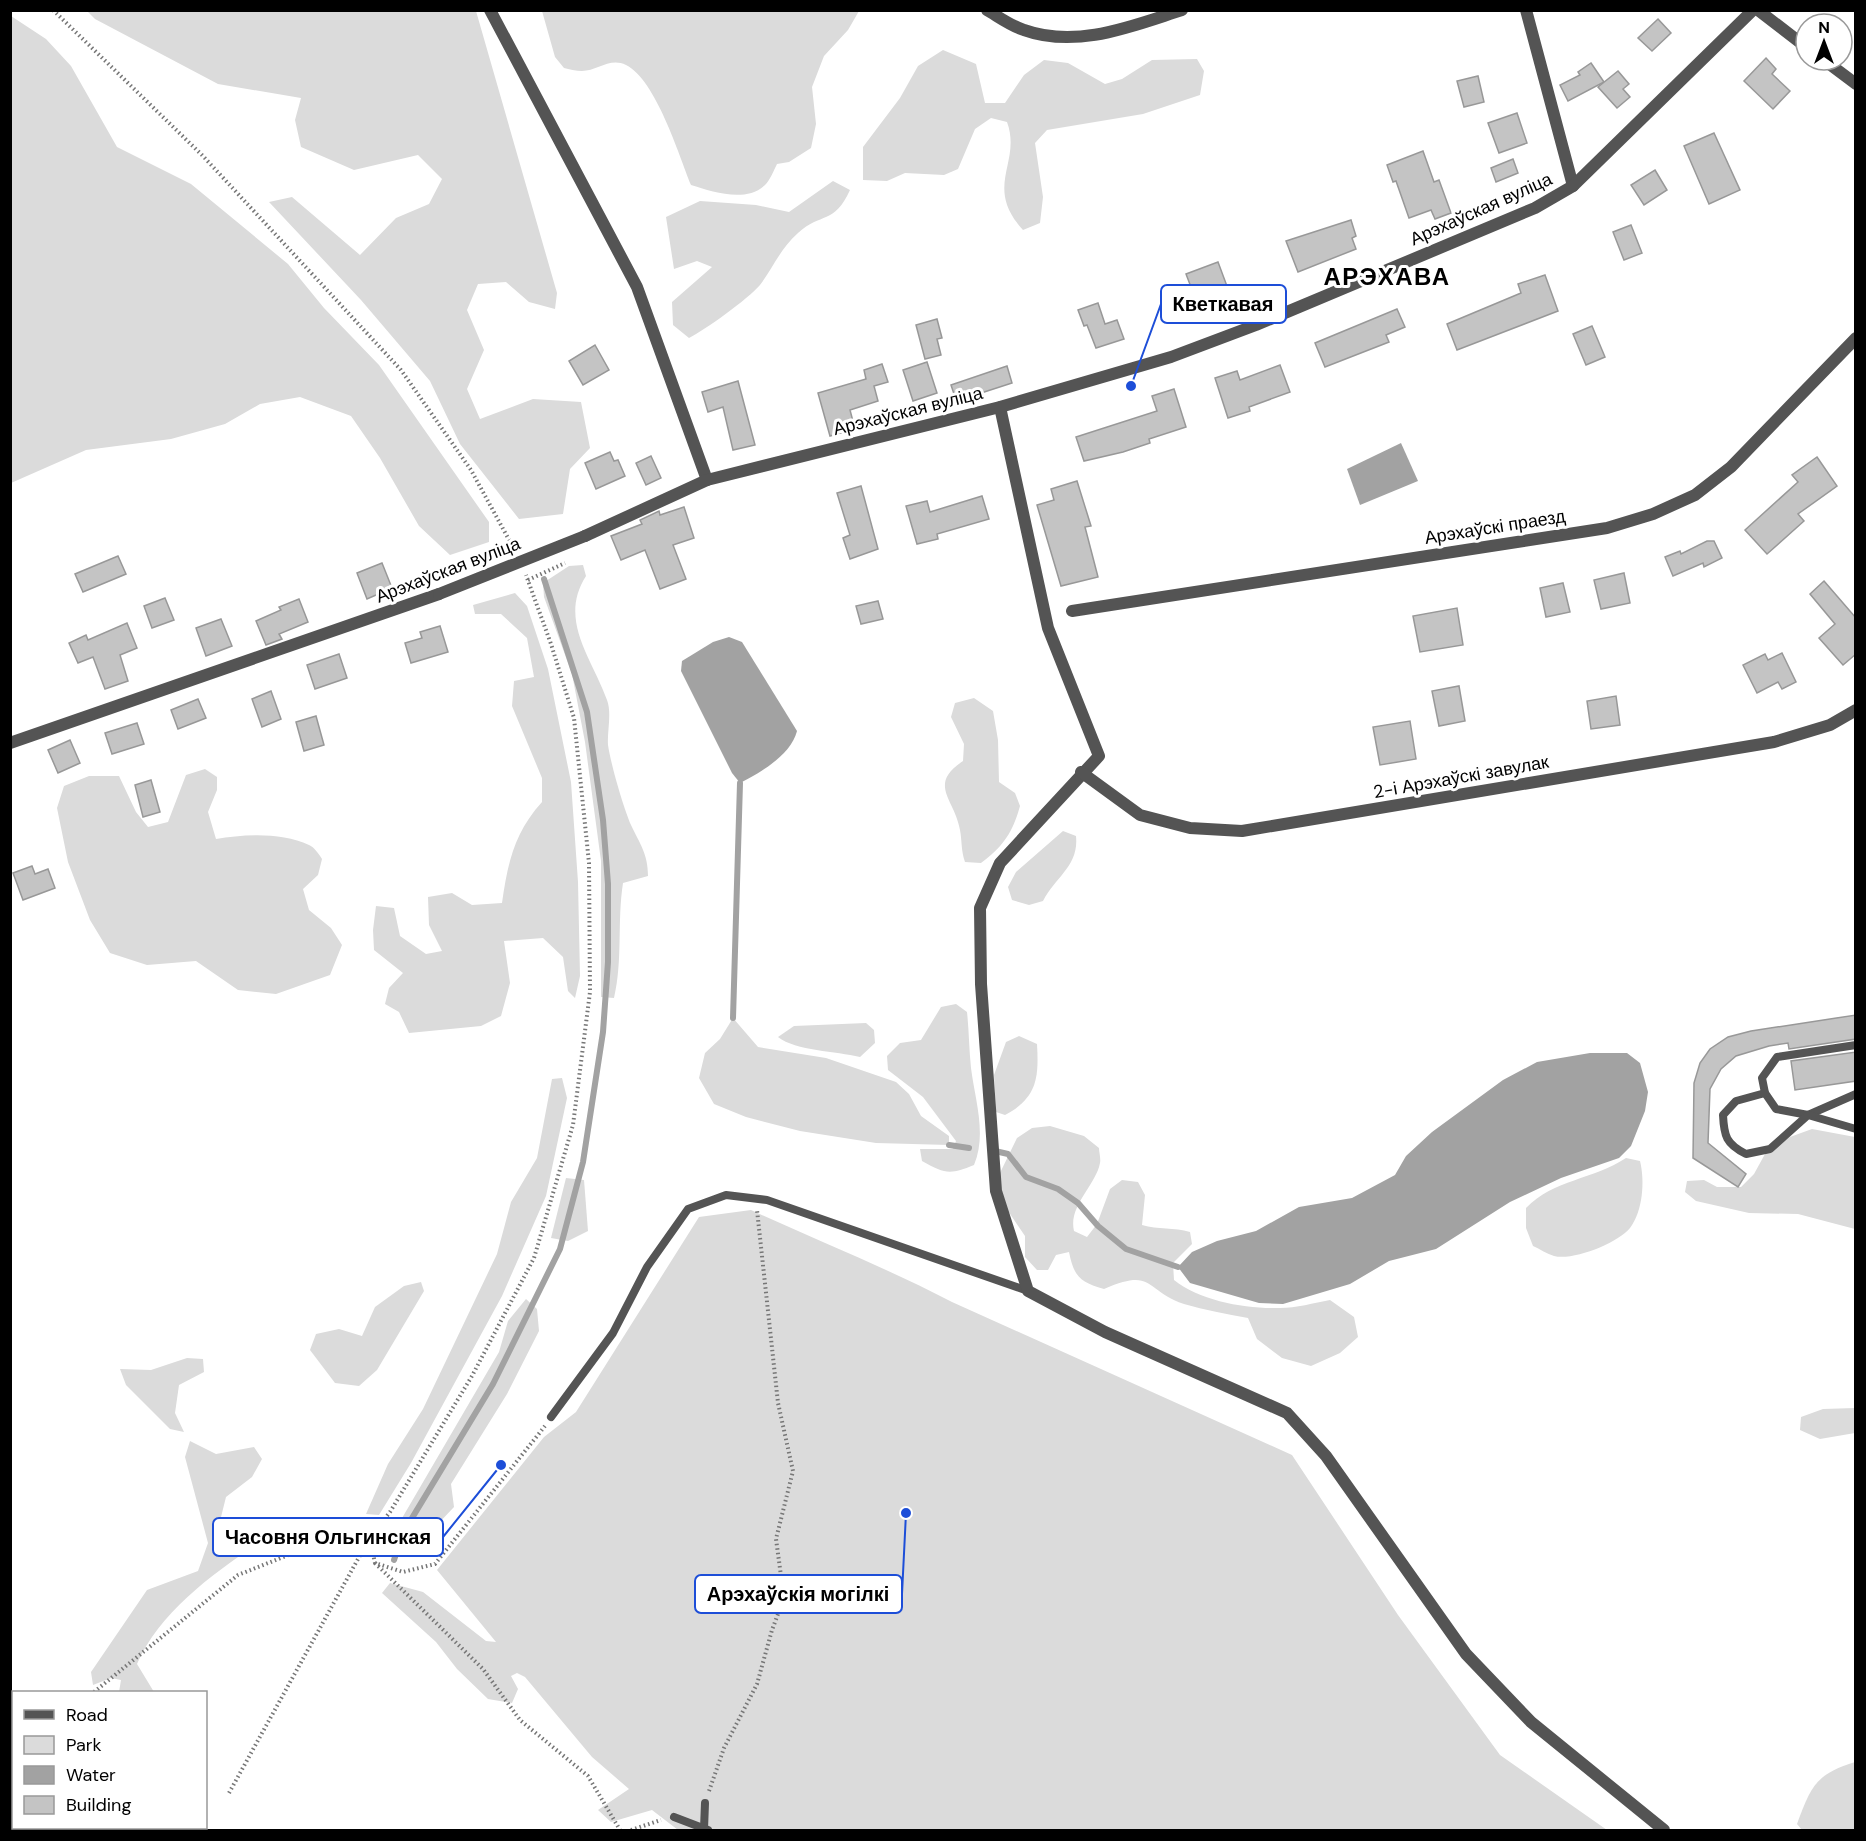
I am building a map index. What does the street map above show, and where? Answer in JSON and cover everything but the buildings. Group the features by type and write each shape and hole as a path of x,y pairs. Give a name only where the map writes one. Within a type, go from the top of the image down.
{"street":[{"path":"490,10 637,287 707,480"},
{"path":"987,10 1024,30 1081,38 1107,33 1182,10"},
{"path":"1526,10 1574,186"},
{"path":"1756,10 1794,37"},
{"name":"Арэхаўская вуліца","path":"10,743 439,594 585,536 707,480 1000,407 1126,372 1256,325 1535,208 1574,186 1756,10"},
{"path":"1840,72 1856,84"},
{"name":"Арэхаўскі праезд","path":"1072,611 1607,528 1653,514 1695,495 1731,467 1856,338"},
{"path":"1000,407 1048,628 1099,756 1081,772 1000,863 980,908 981,984 996,1191 1028,1291 1105,1332 1287,1413 1326,1456 1466,1654 1531,1722 1606,1786 1664,1830"},
{"name":"2-і Арэхаўскі завулак","path":"1081,772 1140,815 1190,828 1242,831 1774,742 1830,725 1856,710"}],"lane":[{"path":"1856,1046 1778,1058 1762,1078 1765,1093 1776,1108 1856,1129"},
{"path":"1765,1093 1736,1101 1723,1115 1724,1131 1732,1147 1746,1154 1770,1149 1808,1115 1856,1094"},
{"path":"551,1418 613,1334 647,1267 688,1209 726,1195 756,1199 1028,1291"},
{"path":"674,1817 706,1830 705,1803"}],"path":[{"path":"53,10 202,155 401,370 471,470 515,552"},
{"path":"428,577 511,542"},
{"path":"528,580 571,560"},
{"path":"229,1793 369,1539 390,1512 472,1376 534,1258 573,1125 590,992 590,863 574,718 524,570"},
{"path":"705,1803 724,1748 757,1684 772,1630 784,1598 776,1539 793,1471 778,1403 756,1199"},
{"path":"375,1563 403,1572 435,1564 551,1418"},
{"path":"369,1539 375,1563 483,1669 520,1720 588,1776 620,1830"},
{"path":"95,1691 238,1575 301,1550 369,1539"},
{"path":"631,1830 674,1817"}],"green space":[{"path":"859,10 848,30 824,56 812,87 816,124 811,148 789,162 777,164 765,185 749,194 739,195 719,193 691,185 657,102 637,73 626,65 609,63 582,71 564,68 555,57 542,11"},
{"path":"87,11 476,11 557,293 555,309 529,302 506,282 478,284 467,310 484,350 467,389 480,419 533,399 581,402 590,448 570,469 563,514 519,519 460,444 430,381 361,300 269,202 292,197 360,255 396,218 429,204 442,179 418,155 354,170 301,147 295,120 301,98 218,84 95,19"},
{"path":"11,16 46,39 71,66 117,147 191,184 288,264 324,308 379,365 489,522 489,542 450,555 419,526 380,458 351,416 300,397 260,404 225,424 171,439 86,450 11,483"},
{"path":"943,50 976,64 985,103 1005,103 1024,75 1044,60 1068,63 1105,84 1122,79 1152,60 1197,59 1204,71 1200,95 1143,114 1047,130 1035,143 1043,197 1040,223 1023,230 1011,214 1004,187 1010,150 1007,122 991,118 975,129 958,169 944,175 905,173 887,181 863,180 863,147 900,98 918,66"},
{"path":"833,181 850,190 844,201 833,213 806,227 792,239 754,291 726,314 689,338 673,325 672,302 712,267 697,261 674,269 666,217 700,201 756,205 789,212"},
{"path":"583,565 586,576 578,592 575,608 576,623 586,654 607,700 608,745 612,763 624,807 643,849 648,868 648,876 623,883 617,984 614,998 601,997 601,861 585,742 572,674 544,597 543,583 569,566"},
{"path":"515,593 527,606 548,669 571,782 578,882 580,976 575,998 568,991 563,957 543,938 504,941 510,983 501,1016 481,1026 409,1033 399,1012 385,1004 389,988 403,973 374,950 373,930 376,906 394,908 400,936 426,954 442,951 429,925 428,897 452,893 472,905 502,903 514,849 525,825 542,802 542,778 512,706 514,681 534,677 527,638 501,614 475,614 473,605"},
{"path":"974,698 993,711 998,740 999,782 1015,793 1020,806 1006,838 981,863 965,862 960,830 945,785 952,770 963,761 964,744 951,717 955,703"},
{"path":"205,769 217,777 217,790 208,812 216,839 251,835 287,838 311,846 322,859 318,875 303,889 309,910 331,928 342,945 330,975 276,994 238,990 196,961 147,965 110,953 90,920 68,862 57,808 64,786 89,776 119,776 136,812 148,827 168,822 186,775"},
{"path":"1063,831 1076,836 1074,855 1066,870 1043,901 1029,905 1012,900 1008,887 1016,872"},
{"path":"956,1004 967,1012 980,1141 974,1165 948,1172 936,1169 922,1161 920,1149 953,1149 956,1141 923,1097 888,1070 887,1056 900,1043 921,1040 941,1007"},
{"path":"733,1018 758,1047 826,1058 896,1082 909,1094 921,1116 949,1136 949,1145 876,1143 800,1131 746,1117 714,1104 699,1078 705,1053 720,1039"},
{"path":"866,1023 874,1030 875,1043 860,1057 806,1048 778,1037 794,1026"},
{"path":"1019,1036 1037,1044 1036,1077 1034,1086 1024,1102 1005,1115 996,1112 994,1075 1006,1042"},
{"path":"562,1078 567,1098 546,1196 502,1296 411,1463 379,1515 366,1514 388,1464 423,1409 497,1254 511,1202 537,1158 552,1079"},
{"path":"1050,1126 1084,1136 1099,1148 1100,1163 1075,1213 1074,1231 1087,1237 1097,1224 1110,1189 1122,1180 1138,1182 1145,1195 1142,1225 1190,1232 1192,1244 1173,1263 1174,1280 1210,1298 1253,1307 1286,1308 1330,1300 1354,1317 1358,1337 1340,1353 1311,1366 1282,1358 1257,1339 1248,1318 1184,1304 1141,1281 1132,1280 1104,1289 1089,1284 1076,1273 1069,1252 1056,1255 1048,1270 1037,1270 1025,1257 1025,1236 1004,1205 999,1175 1017,1138 1032,1128"},
{"path":"1812,1129 1855,1137 1855,1229 1798,1214 1749,1213 1696,1201 1685,1192 1687,1181 1704,1180 1717,1187 1741,1187 1754,1174 1765,1154 1790,1137"},
{"path":"1626,1158 1640,1161 1642,1187 1638,1213 1624,1234 1606,1245 1572,1256 1554,1256 1533,1246 1526,1228 1526,1208 1537,1198 1561,1185 1600,1171"},
{"path":"566,1178 584,1180 588,1231 568,1241 551,1238"},
{"path":"751,1210 1292,1455 1398,1615 1500,1755 1607,1830 678,1830 652,1810 611,1822 598,1810 629,1789 592,1757 525,1677 517,1673 511,1676 518,1689 512,1703 488,1699 457,1669 436,1642 382,1593 390,1583 423,1592 486,1641 496,1642 437,1570 544,1437 576,1412 699,1217"},
{"path":"421,1282 424,1291 377,1370 359,1386 335,1383 310,1350 316,1334 339,1329 362,1336 375,1307 404,1286"},
{"path":"526,1299 537,1309 539,1331 507,1394 451,1484 454,1507 419,1544 395,1547 391,1537 499,1352 508,1321"},
{"path":"187,1358 203,1359 204,1372 179,1385 175,1413 184,1432 170,1429 126,1385 120,1369 151,1370"},
{"path":"1855,1408 1855,1433 1820,1439 1800,1430 1801,1417 1823,1409"},
{"path":"190,1441 216,1454 254,1447 262,1459 252,1477 226,1497 220,1521 234,1534 257,1533 259,1543 206,1581 173,1611 159,1628 137,1664 153,1691 119,1691 121,1680 111,1678 93,1685 91,1672 147,1590 198,1571 208,1543 185,1457"},
{"path":"1855,1762 1855,1830 1802,1830 1797,1824 1806,1800 1817,1783 1831,1771"}],"water":[{"path":"1401,443 1418,481 1360,505 1347,469"},
{"path":"729,637 742,642 797,731 789,748 782,755 766,768 740,783 732,773 681,671 682,661 713,642"},
{"path":"1590,1053 1627,1053 1640,1063 1648,1092 1645,1111 1631,1146 1619,1158 1561,1178 1510,1202 1436,1249 1389,1261 1350,1284 1283,1304 1259,1303 1190,1283 1178,1267 1192,1252 1217,1241 1256,1231 1299,1207 1352,1198 1395,1175 1406,1156 1432,1132 1503,1080 1537,1062"}],"waterway":[{"path":"394,1560 403,1533 493,1384 560,1249 583,1162 603,1032 608,962 608,884 603,820 587,712 544,579"},
{"path":"733,1018 740,783"},
{"path":"949,1145 969,1148"},
{"path":"995,1151 1008,1154 1026,1177 1058,1189 1078,1203 1098,1226 1126,1249 1178,1267"}],"place":[{"name":"Кветкавая","path":"1131,386"},
{"name":"Часовня Ольгинская","path":"501,1465"},
{"name":"Арэхаўскія могілкі","path":"906,1513"}],"district":[{"name":"АРЭХАВА","path":"1387,276"}]}
